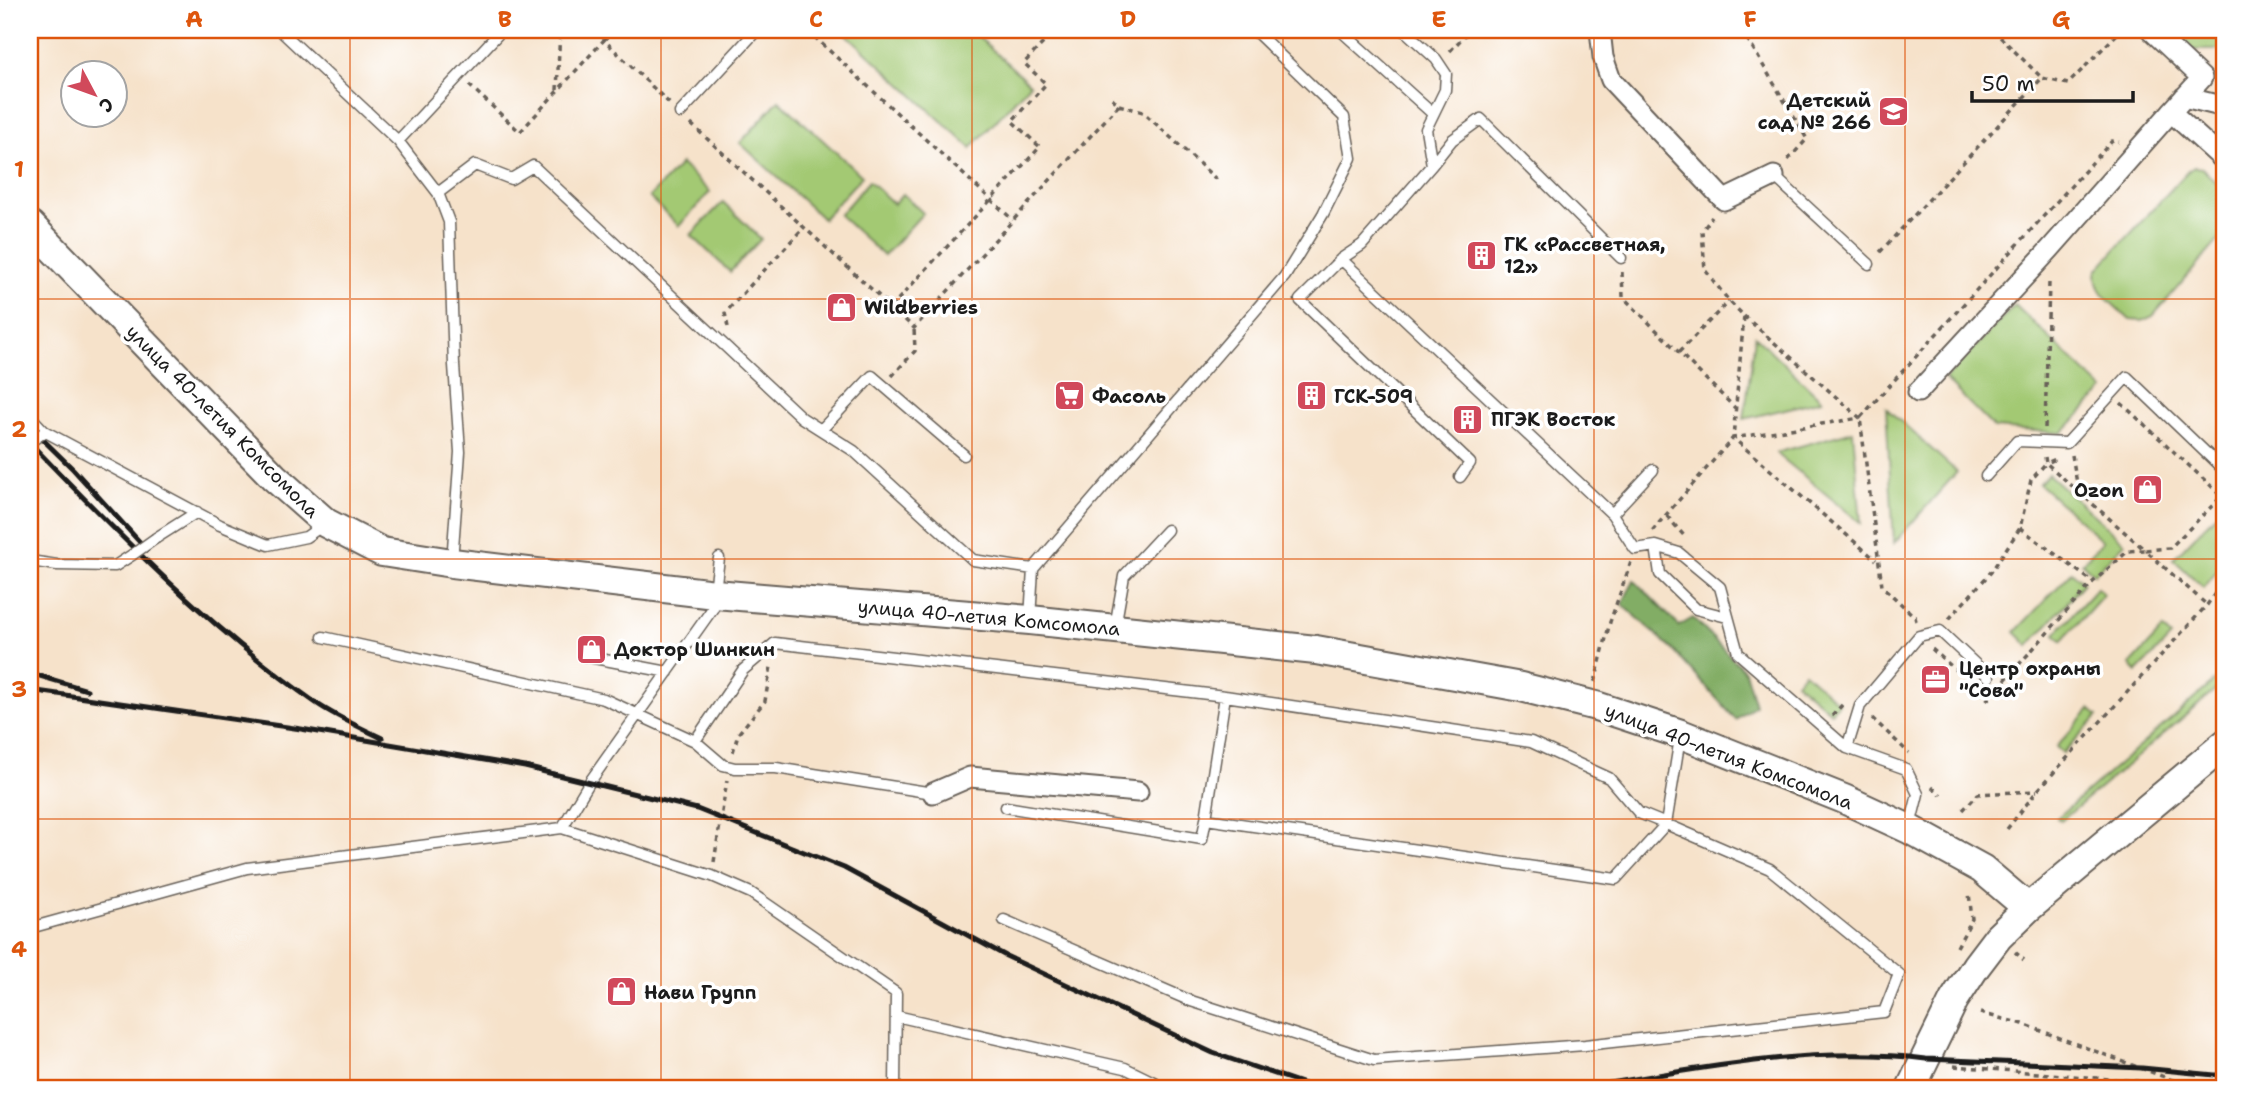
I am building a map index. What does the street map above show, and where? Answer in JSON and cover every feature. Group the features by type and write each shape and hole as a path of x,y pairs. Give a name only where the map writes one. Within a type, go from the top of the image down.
{"main road":[{"name":"улица 40-летия Комсомола","path":"30,225 274,477 326,523 382,552 452,563 715,594 1030,620 1316,650 1521,687 1596,706 1681,734 1844,799 1909,829 1982,869 2028,908"},
{"path":"1911,1088 1954,1000 1998,937 2028,908 2225,744"}],"street":[{"path":"1600,30 1603,57 1611,80 1724,200 1774,176"},
{"path":"1918,393 2202,78 2151,30"},
{"path":"2184,97 2225,107"},
{"path":"2171,112 2225,161"},
{"path":"933,793 971,777 1139,792"}],"lane":[{"path":"398,141 499,33 496,30"},
{"path":"680,113 757,30"},
{"path":"1030,620 1033,569 1285,276 1323,214 1351,158 1344,117 1254,30"},
{"path":"1340,30 1433,114"},
{"path":"1404,30 1439,62 1446,74 1445,90 1426,129 1432,165"},
{"path":"282,31 398,141 438,193 449,222 460,452 452,563"},
{"path":"1460,477 1470,463 1300,300 1341,259 1362,245 1452,140 1481,119 1621,258"},
{"path":"438,193 475,165 511,179 533,166 802,418 854,451 973,560 1033,569"},
{"path":"1774,176 1869,264"},
{"path":"1341,259 1612,514 1635,549 1656,547 1679,553 1720,587 1738,653 1847,748 1906,769 1918,793 1909,829"},
{"path":"821,430 872,376 964,455"},
{"path":"1986,476 2017,441 2067,443 2127,377 2225,471"},
{"path":"30,416 43,432 197,512 268,545 306,537 326,523"},
{"path":"30,442 43,432"},
{"path":"1612,514 1653,470"},
{"path":"30,561 58,565 115,566 197,512"},
{"path":"1115,628 1124,576 1167,530"},
{"path":"1656,547 1660,574 1696,609 1727,617"},
{"path":"562,828 589,783 713,608 719,558"},
{"path":"1847,748 1860,706 1919,636 1940,631 1989,677"},
{"path":"323,637 604,699 695,741 723,765 776,768 933,793"},
{"path":"695,741 743,670 775,643 1224,696 1531,742 1609,778 1639,813 1770,869 1899,974 1884,1012 1586,1045 1374,1060 1191,1002 1004,920"},
{"path":"584,656 668,672"},
{"path":"1006,807 1202,839 1224,696"},
{"path":"1206,820 1616,879 1666,824 1681,734"},
{"path":"30,928 247,868 562,828 712,876 751,893 896,993 895,1088"},
{"path":"896,1016 1125,1068 1166,1088"}],"path":[{"path":"557,92 560,30"},
{"path":"459,76 520,132 614,30"},
{"path":"807,30 1013,219"},
{"path":"1439,62 1469,30"},
{"path":"1742,30 1807,139 1774,176"},
{"path":"1997,30 1995,32 2042,78 2068,84 2121,30"},
{"path":"891,307 1040,146 1012,121 1046,83 1024,63 1048,38"},
{"path":"604,40 914,328 1119,104"},
{"path":"1869,264 2042,78"},
{"path":"1110,96 1119,104 1143,112 1217,180"},
{"path":"1734,438 1860,418 2112,141 2141,146"},
{"path":"1724,200 1702,231 1705,270 1729,302 1860,418 1882,586 1915,617 1919,636"},
{"path":"2048,213 2050,249 2044,442 2046,463 2207,604"},
{"path":"727,348 732,341 725,313 804,227"},
{"path":"1621,258 1623,297 1736,409"},
{"path":"1679,352 1729,302"},
{"path":"1594,684 1610,622 1635,549 1734,438 1744,316"},
{"path":"1978,691 1988,699 2093,582 2128,551 2170,548 2224,497 2121,402 2112,411"},
{"path":"1734,438 1878,561"},
{"path":"2072,453 2078,491"},
{"path":"1968,682 1929,646 1992,572 2020,528 2031,480 2046,463 2059,458"},
{"path":"1667,516 1693,545"},
{"path":"2020,528 2093,582"},
{"path":"2007,829 2037,791 2207,604 2225,579"},
{"path":"712,876 730,766 738,734 765,701 775,643"},
{"path":"1828,721 1849,698 1860,706"},
{"path":"1963,810 1978,794 2037,791"},
{"path":"1980,1013 2023,1024 2185,1085"},
{"path":"1954,1066 2218,1088"}],"green space":[{"path":"842,30 971,30 1030,84 971,148"},
{"path":"2157,30 2225,30 2225,45 2221,50 2180,50"},
{"path":"779,100 862,176 823,219 740,143"},
{"path":"681,164 710,192 679,226 649,197"},
{"path":"2194,167 2202,168 2225,192 2225,233 2153,316 2142,321 2130,320 2101,291 2096,278 2097,270"},
{"path":"869,181 894,204 903,194 923,213 884,256 839,215"},
{"path":"723,202 761,239 730,272 691,235"},
{"path":"2015,305 2104,390 2062,433 1994,428 1945,379"},
{"path":"1755,336 1822,400 1744,419"},
{"path":"1886,408 1957,472 1894,543"},
{"path":"1853,431 1861,523 1776,453"},
{"path":"2048,474 2125,543 2094,574 2082,563 2103,541 2039,484"},
{"path":"2220,510 2225,515 2225,560 2204,588 2173,559"},
{"path":"2072,572 2084,583 2029,646 2015,632"},
{"path":"1634,580 1679,626 1693,618 1745,671 1755,705 1736,720 1672,649 1622,604"},
{"path":"2097,588 2104,594 2062,641 2055,634"},
{"path":"2163,629 2171,637 2137,672 2130,665"},
{"path":"1804,672 1839,703 1831,712 1796,682"},
{"path":"2225,672 2225,682 2061,821 2057,818"},
{"path":"2090,709 2098,716 2063,753 2056,747"}],"railway":[{"path":"30,427 73,469 147,550"},
{"path":"30,443 167,580 240,645 324,708 382,738"},
{"path":"30,673 87,690"},
{"path":"30,690 301,729 525,767 697,809 844,868 1006,956 1213,1053 1316,1088"},
{"path":"1581,1088 1753,1061 1840,1055 2142,1068 2225,1076"}],"place":[{"name":"Детский сад № 266","path":"1894,111"},
{"name":"ГК «Рассветная, 12»","path":"1481,255"},
{"name":"Wildberries","path":"841,307"},
{"name":"Фасоль","path":"1069,396"},
{"name":"ГСК-509","path":"1311,396"},
{"name":"ПГЭК Восток","path":"1468,419"},
{"name":"Ozon","path":"2147,490"},
{"name":"Доктор Шинкин","path":"591,649"},
{"name":"Центр охраны \"Сова\"","path":"1936,679"},
{"name":"Нави Групп","path":"621,992"}]}
